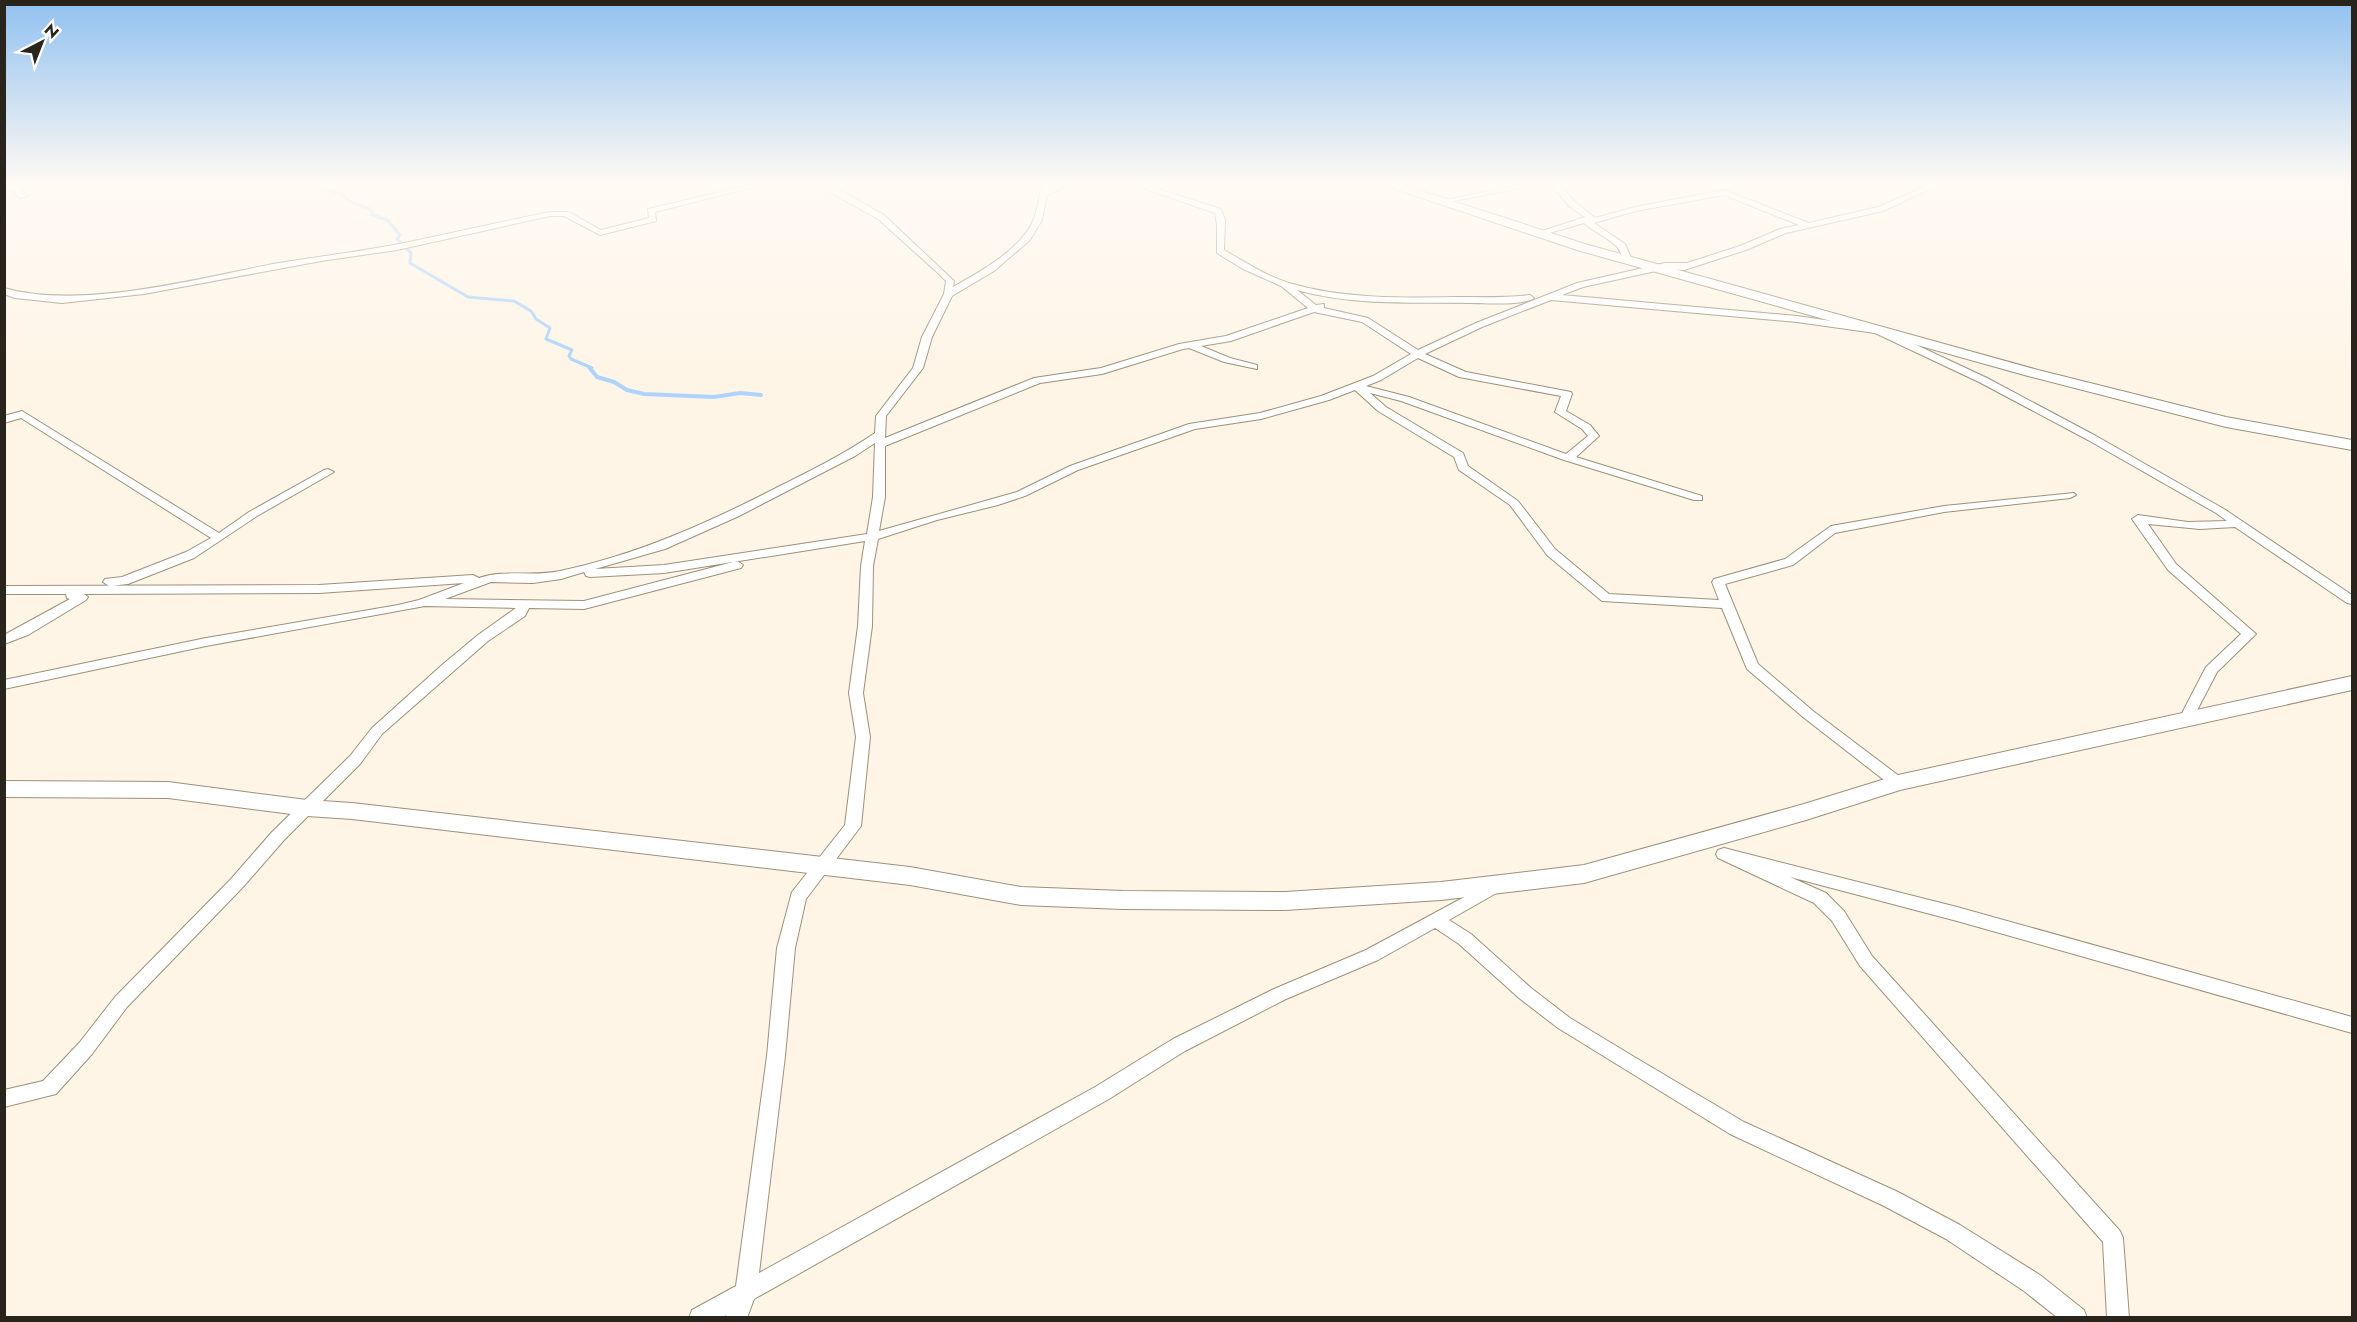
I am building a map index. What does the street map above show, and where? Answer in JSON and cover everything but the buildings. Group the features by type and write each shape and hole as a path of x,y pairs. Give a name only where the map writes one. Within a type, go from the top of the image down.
{"street":[{"path":"4,291 15,295 62,300 144,291 321,258 403,246"},
{"path":"736,1317 746,1293 776,1056 786,948 798,897 853,826 863,737 856,693 865,626 867,566 879,497 881,416 918,368 927,337 948,294 950,280 913,246"},
{"path":"948,294 991,269 1018,246"},
{"path":"1220,246 1220,251 1246,267 1284,284 1315,294 1429,300 1516,300 1547,296 1797,319 1877,330 1983,380 2092,438 2237,523 2352,600"},
{"path":"1581,246 2085,387 2226,422 2352,445"},
{"path":"1622,246 1628,260"},
{"path":"1671,272 1748,246"},
{"path":"4,590 319,589 490,578 533,579 561,575 664,569 874,536 916,522 1021,494 1074,468 1193,426 1261,416 1356,386 1377,378 1479,325 1547,296 1599,280 1673,265 1687,266"},
{"path":"1284,284 1315,309 1365,320 1418,355 1462,375 1567,394 1560,412 1586,427 1594,436 1568,458"},
{"path":"561,575 661,546 735,514 880,439 1038,380 1102,371 1182,346 1228,339 1315,309 1347,295"},
{"path":"1182,346 1190,345 1227,360 1254,367"},
{"path":"1356,386 1405,399 1568,458 1698,498"},
{"path":"1356,386 1382,409 1458,455 1463,468 1514,503 1551,552 1606,598 1727,604"},
{"path":"4,409 22,414 219,538"},
{"path":"4,420 22,414"},
{"path":"42,591 124,580 175,562 219,538 253,514 328,472"},
{"path":"1898,783 1808,714 1752,666 1718,582 1789,562 1831,530 1944,509 2070,495"},
{"path":"2186,719 2211,670 2248,634 2172,567 2138,519 2179,526 2217,526 2237,523"},
{"path":"423,603 584,605 737,565 759,555"},
{"path":"4,685 207,642 398,609 423,603 490,578"},
{"path":"4,640 23,632 82,597 42,591"},
{"path":"4,1099 49,1088 86,1048 121,1002 355,760 378,731 453,663 520,613 524,606"},
{"path":"4,789 168,790 307,808 352,811 910,876 1021,896 1123,900 1285,901 1441,891 1584,874 1806,812 1898,783 2352,683"},
{"path":"1694,844 1724,854 1957,914 2352,1025"},
{"path":"1724,854 1820,898 1832,910 1866,962 2113,1238 2118,1317"},
{"path":"700,1317 1102,1093 1179,1045 1280,994 1372,955 1499,885"},
{"path":"1435,920 1466,939 1525,993 1564,1023 1624,1061 1737,1128 1860,1184 1953,1232 2032,1283 2076,1317"}],"waterway":[{"path":"404,246 411,253 410,263 468,297 514,301 531,311 536,319 550,328 546,339 572,350 569,356 571,359 592,368"},
{"path":"589,367 597,377 614,382 627,390 644,394 714,397 740,393 761,395"}]}
